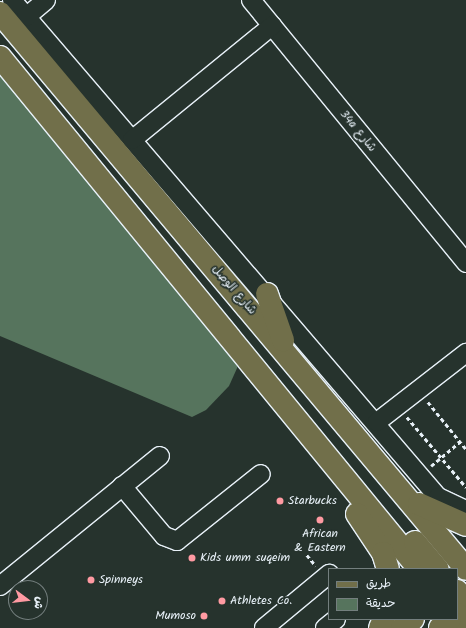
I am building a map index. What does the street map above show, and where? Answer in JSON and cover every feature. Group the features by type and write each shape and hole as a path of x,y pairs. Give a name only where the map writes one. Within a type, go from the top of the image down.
{"main road":[{"name":"شارع الوصل","path":"0,13 286,350 466,569"},
{"path":"0,57 418,568"},
{"path":"268,294 286,350"},
{"path":"307,432 342,458 437,568"},
{"path":"328,458 339,486 376,541 388,568"},
{"path":"406,496 442,517 466,525"},
{"path":"458,582 466,575"},
{"path":"458,592 466,603 458,612"},
{"path":"458,614 466,626 463,628"},
{"path":"402,628 413,620"},
{"path":"440,628 449,620"}],"street":[{"name":"شارع الوصل","path":"12,0 132,140 268,294 438,496 466,510"},
{"path":"26,17 46,0"},
{"name":"34a شارع","path":"251,0 466,263"},
{"path":"132,140 272,26"},
{"path":"377,422 466,353"},
{"path":"1,587 160,456"},
{"path":"122,486 164,536 177,541 261,474"},
{"path":"264,628 328,575"},
{"path":"325,628 335,620"}],"path":[{"path":"419,390 466,449"},
{"path":"398,406 442,456 466,487"},
{"path":"421,476 442,456 460,442"}],"green space":[{"path":"0,74 238,366 229,386 206,410 192,417 0,336"}],"place":[{"name":"Starbucks","path":"280,501"},
{"name":"African & Eastern","path":"320,520"},
{"name":"Kids umm suqeim","path":"192,558"},
{"name":"Spinneys","path":"91,580"},
{"name":"Athletes Co.","path":"222,601"},
{"name":"Mumoso","path":"204,616"}]}
